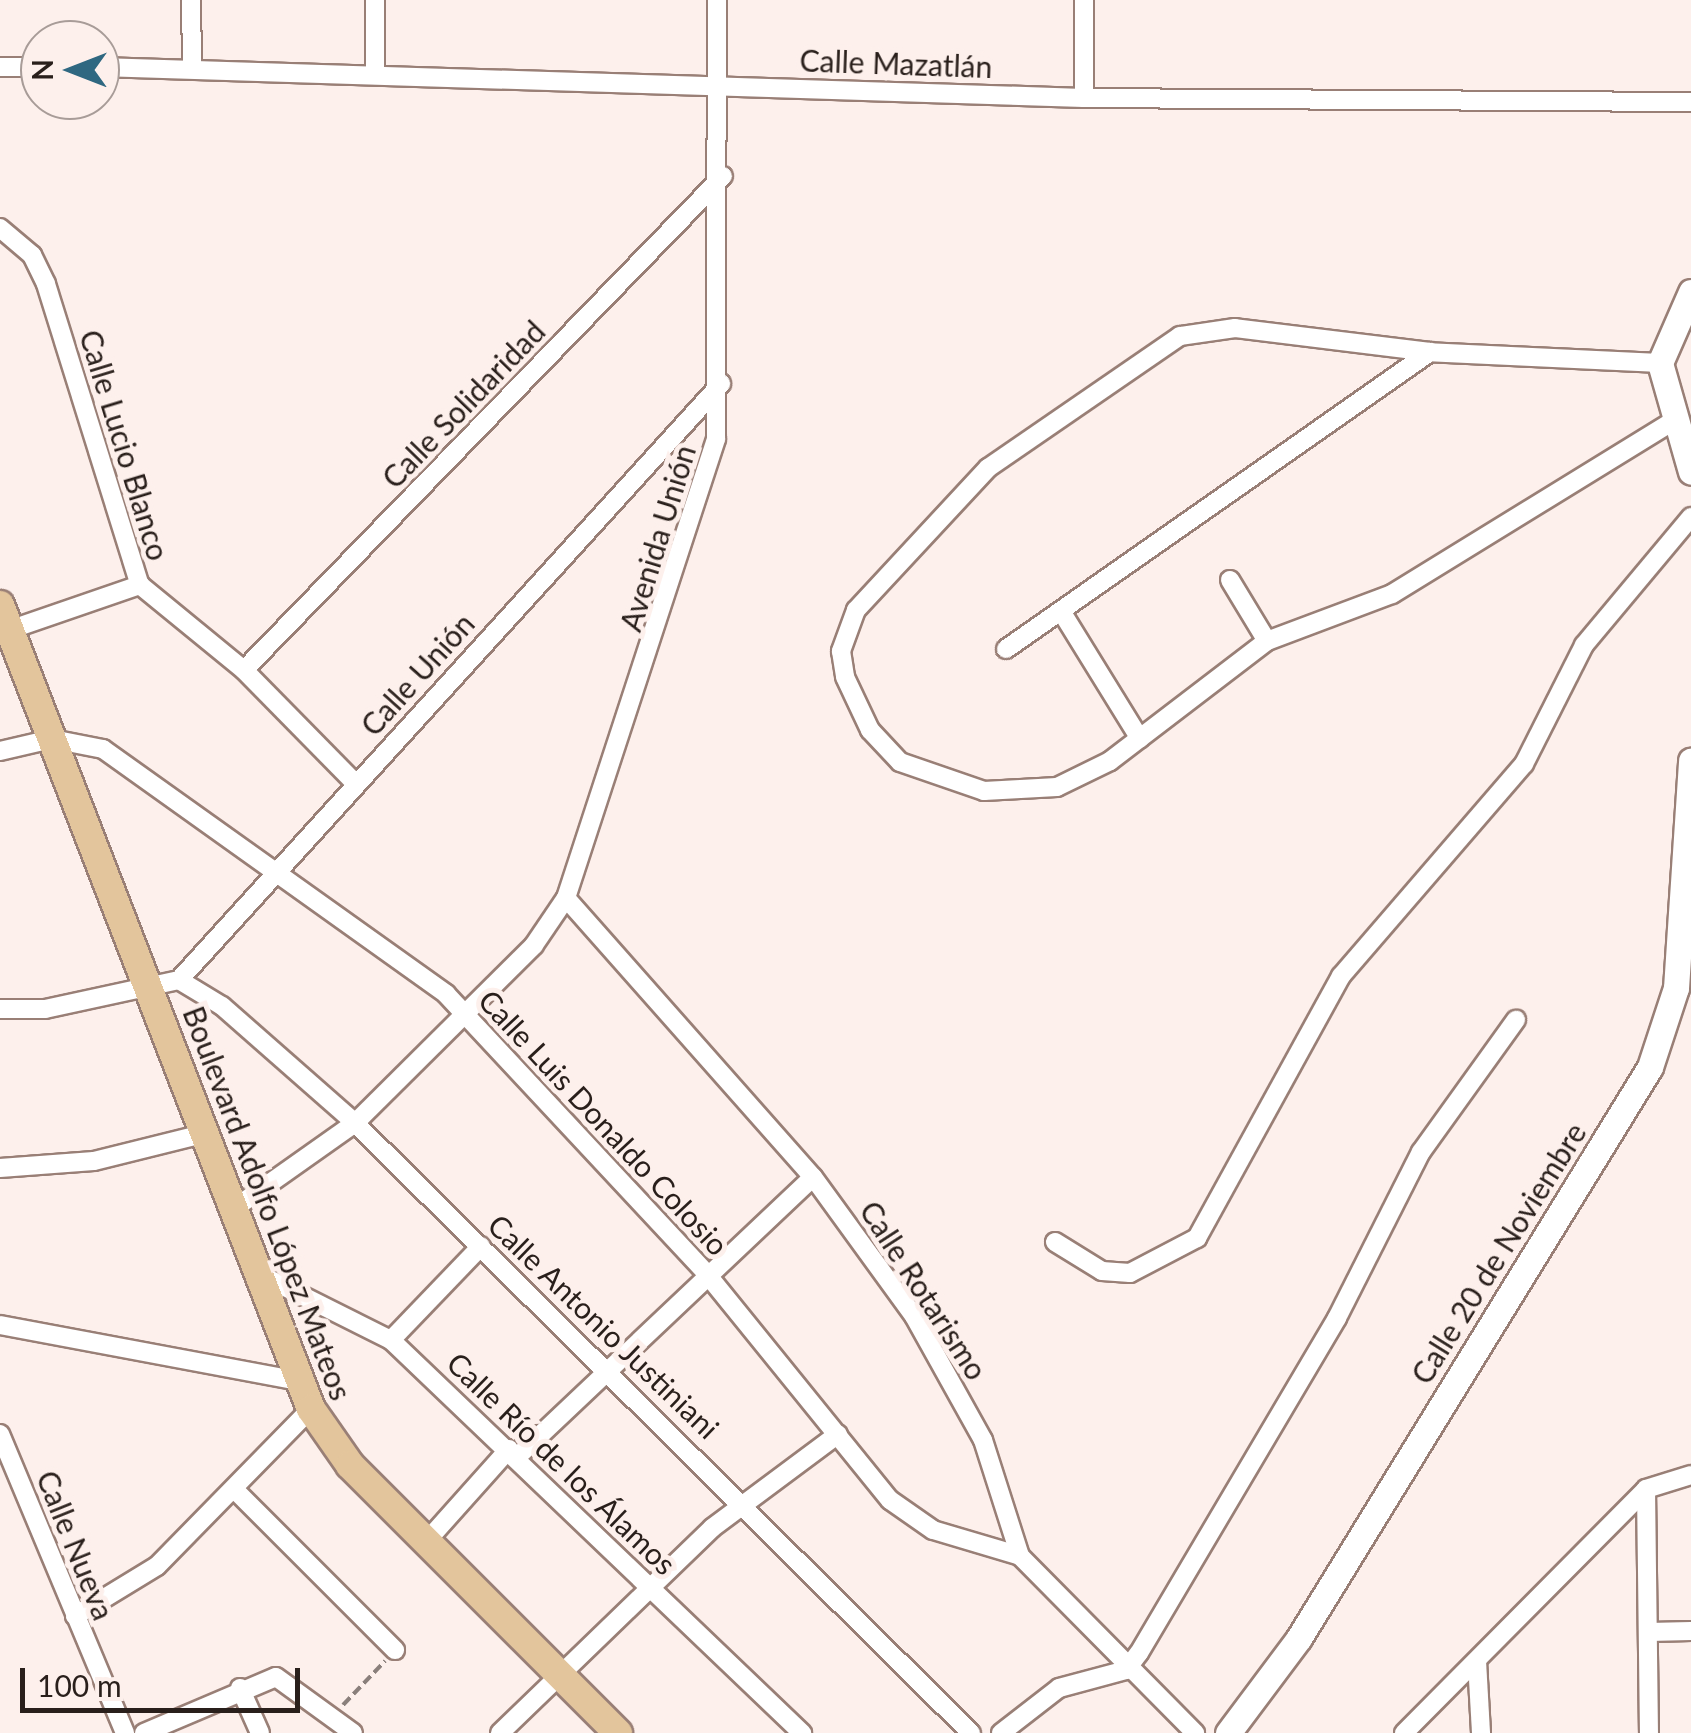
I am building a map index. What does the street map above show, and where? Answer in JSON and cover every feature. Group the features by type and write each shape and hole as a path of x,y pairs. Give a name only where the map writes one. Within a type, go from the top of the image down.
{"main road":[{"name":"Boulevard Adolfo López Mateos","path":"4,617 311,1408 350,1466 618,1733"}],"street":[{"path":"191,0 192,67"},
{"path":"375,0 375,72"},
{"name":"Avenida Unión","path":"566,898 711,462 721,384 723,176 717,0"},
{"path":"1084,0 1084,98"},
{"name":"Calle Mazatlán","path":"120,67 375,72 1084,98 1691,102"},
{"name":"Calle Solidaridad","path":"244,670 723,176"},
{"name":"Calle Lucio Blanco","path":"0,228 32,255 46,284 140,585 244,670 355,782"},
{"path":"1691,292 1660,363 1670,423 1691,472"},
{"path":"1660,363 1430,352 1236,328 1180,336 988,468 846,628 845,676 870,730 900,762 938,782 1002,792 1057,787 1140,739 1268,641 1392,594 1670,423"},
{"path":"1006,649 1430,352"},
{"name":"Calle Unión","path":"179,980 270,874 721,384"},
{"path":"1055,1242 1102,1271 1130,1273 1197,1238 1340,976 1515,775 1584,646 1691,517"},
{"path":"1230,580 1268,641"},
{"path":"4,617 140,585"},
{"path":"1061,611 1140,739"},
{"path":"0,751 52,739"},
{"name":"Calle Luis Donaldo Colosio","path":"52,739 125,762 270,874 469,1013 706,1273 909,1517 1020,1556"},
{"name":"Calle 20 de Noviembre","path":"1228,1733 1298,1638 1650,1067 1686,952 1691,760"},
{"path":"232,1210 355,1124 469,1013 566,898"},
{"name":"Calle Rotarismo","path":"566,898 813,1177 944,1360 984,1440 1020,1556 1126,1670 1195,1733"},
{"path":"0,1010 45,1009 179,980"},
{"name":"Calle Antonio Justiniani","path":"179,980 222,1006 355,1124 609,1366 971,1733"},
{"path":"1001,1733 1059,1688 1126,1670 1337,1318 1421,1152 1516,1020"},
{"path":"0,1168 94,1161 204,1134"},
{"path":"425,1543 513,1453 813,1177"},
{"path":"392,1340 481,1246"},
{"name":"Calle Río de los Álamos","path":"257,1273 392,1340 802,1733"},
{"path":"0,1325 298,1382"},
{"path":"74,1616 157,1566 236,1491 311,1408"},
{"name":"Calle Nueva","path":"0,1434 125,1733"},
{"path":"500,1733 652,1587 748,1504 838,1434"},
{"path":"1404,1733 1646,1489 1691,1475"},
{"path":"1646,1489 1650,1733"},
{"path":"236,1491 395,1650"},
{"path":"1649,1632 1691,1631"},
{"path":"1477,1661 1481,1733"},
{"path":"144,1733 240,1688 286,1680 353,1733"},
{"path":"240,1688 260,1733"}],"path":[{"path":"333,1716 395,1650"}]}
